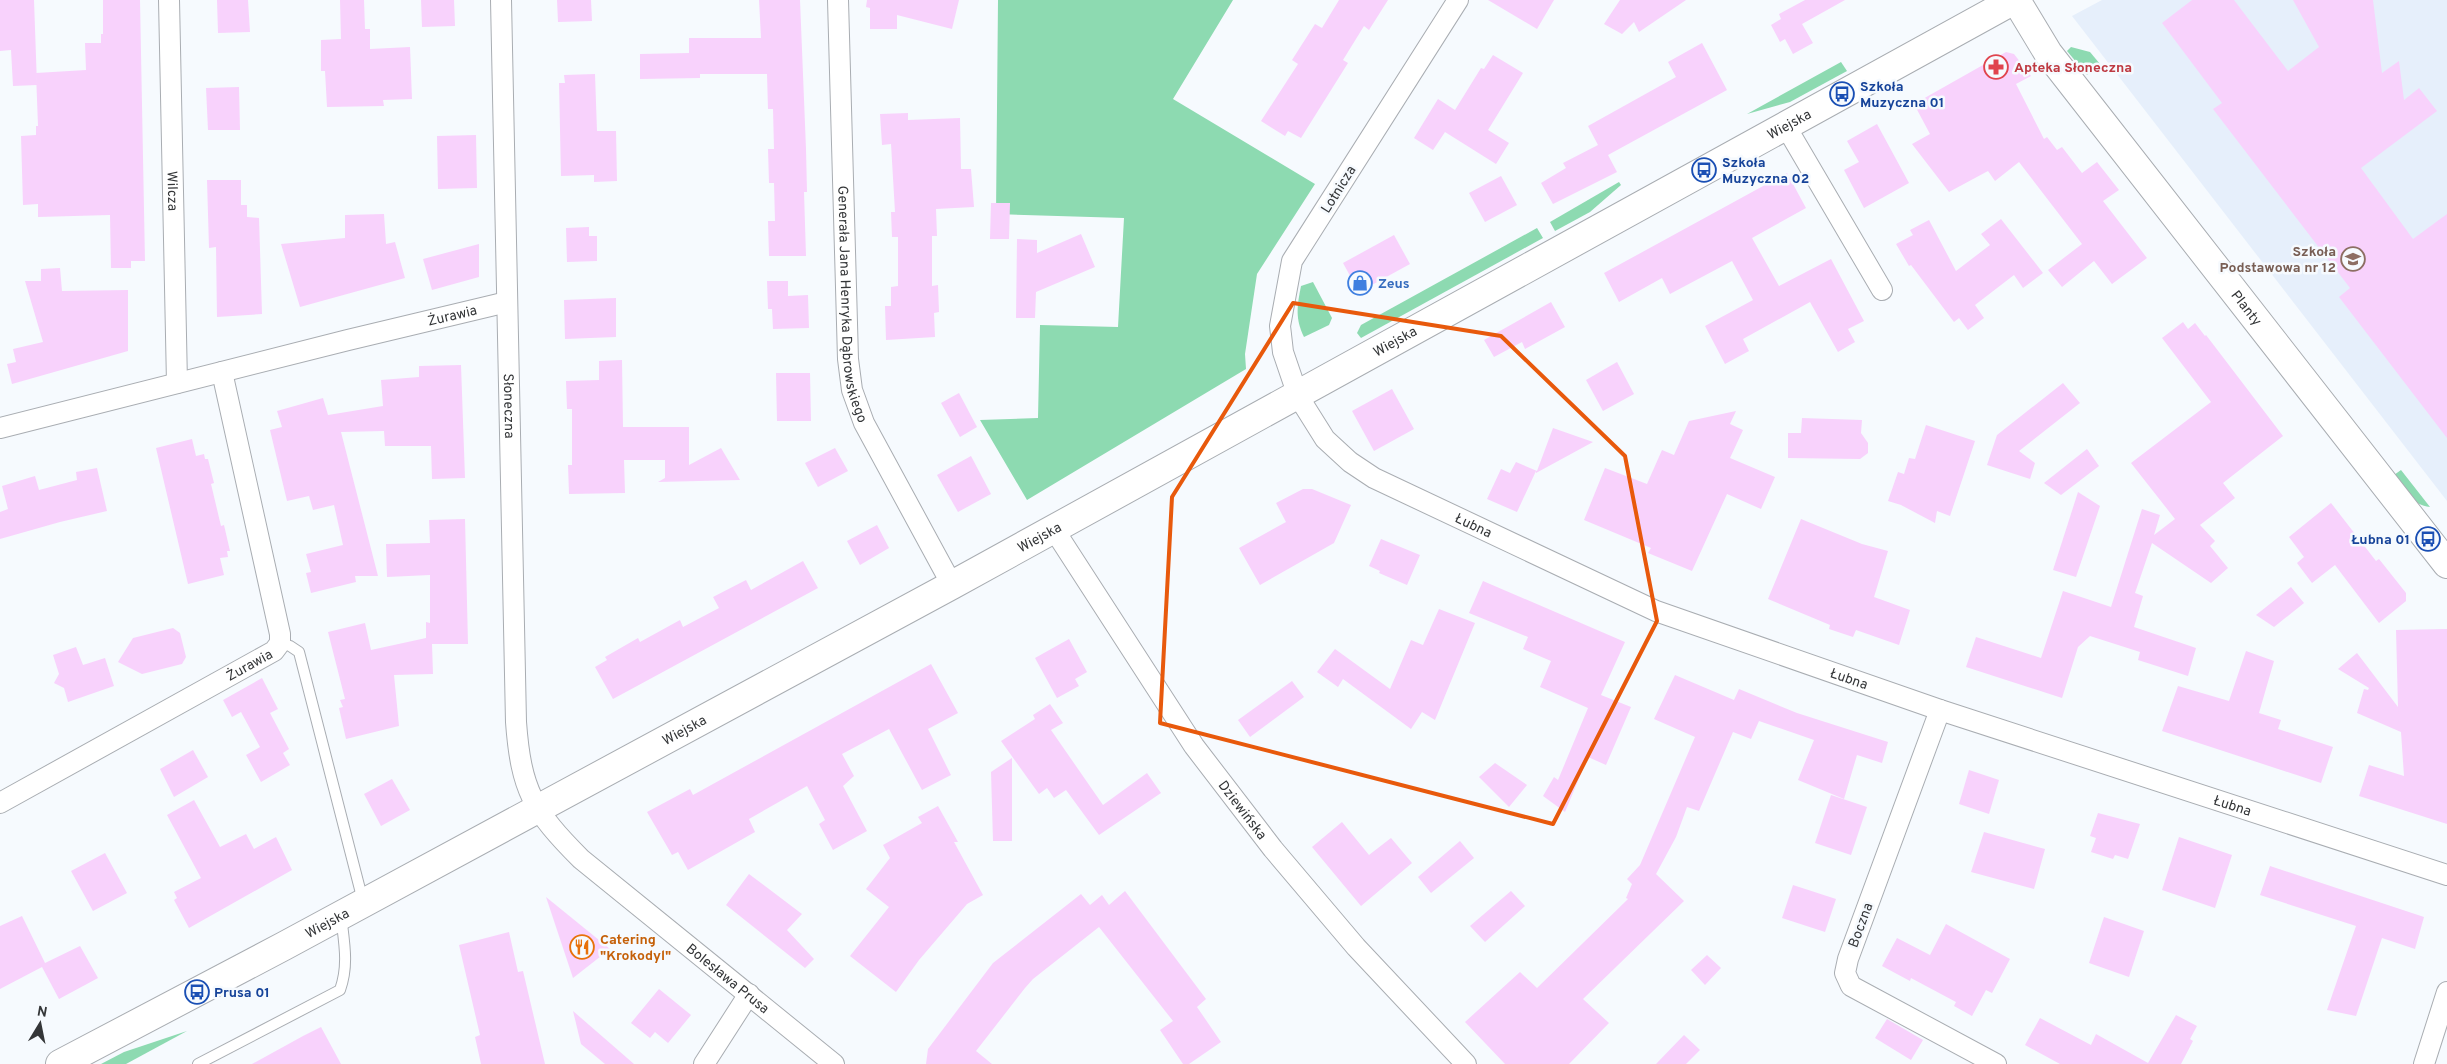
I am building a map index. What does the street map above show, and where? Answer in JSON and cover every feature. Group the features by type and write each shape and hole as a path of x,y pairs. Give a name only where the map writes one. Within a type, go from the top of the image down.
{"street":[{"name":"Wilcza","path":"169,0 177,384"},
{"name":"Słoneczna","path":"500,0 516,722 518,748 525,784 536,809"},
{"name":"Generała Jana Henryka Dąbrowskiego","path":"838,0 848,359 852,390 864,423 952,585"},
{"name":"Lotnicza","path":"1298,396 1283,352 1280,326 1292,261 1458,0"},
{"name":"Wiejska","path":"60,1064 352,909 952,585 2015,0"},
{"name":"Planty","path":"2015,0 2048,52 2447,564"},
{"path":"1785,125 1882,290"},
{"name":"Żurawia","path":"0,428 507,302"},
{"name":"Żurawia","path":"0,803 274,651 280,643 280,634 222,372"},
{"name":"Łubna","path":"1298,396 1326,438 1350,462 1374,478 1656,611 1940,710 2447,875"},
{"name":"Dziewińska","path":"1053,528 1194,746 1267,841 1356,947 1466,1064"},
{"name":"Boczna","path":"1940,710 1848,959 1845,973 1851,986 1996,1064"},
{"name":"Bolesława Prusa","path":"536,809 559,837 581,859 834,1064"},
{"path":"2424,1064 2447,992"},
{"path":"704,1064 749,994"}],"lane":[{"path":"198,1064 340,990 344,977 352,909 299,652 290,646 280,643"}],"highlighted area":[{"path":"1293,303 1501,336 1625,456 1657,621 1553,824 1397,782 1160,723 1172,497"}],"shaded area":[{"name":"Szkoła Podstawowa nr 12","path":"2102,0 2447,0 2447,501 2072,16"}],"green space":[{"path":"998,0 1233,0 1173,99 1315,184 1257,274 1245,354 1246,369 1027,500 980,420 1038,418 1040,325 1118,327 1124,218 996,214"},
{"path":"2071,47 2090,52 2100,64 2087,75 2067,51"},
{"path":"1841,62 1847,71 1790,102 1747,114"},
{"path":"1619,182 1621,185 1590,212 1555,231 1550,222"},
{"path":"1537,228 1543,238 1361,338 1357,333 1361,325"},
{"path":"1313,282 1332,318 1329,325 1304,337 1298,318 1301,286"},
{"path":"2401,470 2430,507 2414,500 2405,491 2394,475"},
{"path":"187,1031 126,1064 101,1064 124,1052"}],"building":[{"path":"0,0 34,0 37,85 13,86 11,50 0,51"},
{"path":"103,0 140,0 145,261 131,261 131,268 111,268 110,215 38,217 38,204 23,205 21,136 36,135 36,126 38,126 36,73 86,70 85,43 101,43 101,34 103,34"},
{"path":"217,0 248,0 250,32 218,33"},
{"path":"340,0 364,0 365,29 370,29 370,49 410,47 412,99 383,100 384,106 327,107 325,71 321,71 321,40 341,39"},
{"path":"421,0 454,0 455,26 422,27"},
{"path":"557,0 591,0 592,21 558,22"},
{"path":"759,0 800,0 806,149 807,192 804,192 806,256 769,256 768,221 775,221 774,183 769,183 768,149 774,149 773,109 768,109 767,74 700,74 700,78 640,79 640,54 689,53 689,38 761,38"},
{"path":"867,0 959,0 952,29 897,15 897,29 870,29 870,8 866,7"},
{"path":"1339,0 1388,0 1369,30 1364,26 1343,60 1348,63 1301,138 1288,131 1285,136 1261,121 1298,64 1292,60 1315,24 1322,28"},
{"path":"1488,0 1554,0 1537,29"},
{"path":"1620,0 1686,0 1639,32 1634,22 1622,34 1604,24"},
{"path":"1805,0 1845,0 1802,24 1813,43 1793,54 1785,39 1780,42 1771,25 1781,19 1779,14"},
{"path":"2192,0 2234,0 2288,71 2319,47 2293,0 2373,0 2382,73 2399,61 2404,100 2419,88 2437,111 2361,168 2413,239 2447,214 2447,438 2339,297 2350,288 2213,109 2222,103 2162,23"},
{"path":"1702,43 1727,90 1608,155 1617,172 1553,204 1541,183 1566,168 1563,163 1598,145 1588,126 1676,77 1668,62"},
{"path":"2006,52 2014,54 2031,76 2016,84 2044,139 2047,137 2057,150 2062,147 2082,173 2097,162 2119,190 2103,201 2147,258 2112,284 2094,261 2062,287 2048,270 2082,244 2019,162 1995,181 1988,171 1949,192 1912,144 1930,134 1914,104"},
{"path":"1493,55 1523,73 1488,130 1509,143 1496,164 1445,132 1433,150 1414,138 1438,99 1455,110 1481,68 1484,69"},
{"path":"595,74 597,131 616,131 617,181 594,182 594,175 561,176 559,83 565,83 564,75"},
{"path":"239,87 240,130 208,130 206,88"},
{"path":"908,113 908,120 960,118 961,169 971,169 974,207 936,209 937,236 932,236 932,286 938,285 939,312 934,313 935,337 886,340 885,306 891,306 891,287 898,286 898,237 892,237 891,212 895,212 891,144 882,145 880,114"},
{"path":"1877,124 1909,183 1864,208 1844,170 1859,162 1847,141"},
{"path":"476,135 477,188 438,189 437,136"},
{"path":"1787,173 1806,208 1752,238 1779,286 1831,259 1864,321 1848,329 1855,342 1838,352 1810,302 1743,339 1749,351 1725,364 1705,326 1753,300 1732,261 1670,294 1662,278 1619,302 1604,273"},
{"path":"1501,176 1517,205 1485,222 1469,193"},
{"path":"207,180 241,180 241,205 247,205 247,217 259,218 262,314 217,317 216,247 209,248"},
{"path":"991,203 1010,203 1009,239 990,239"},
{"path":"384,214 386,244 395,242 405,278 300,307 281,244 345,238 345,215"},
{"path":"2001,219 2043,273 2023,288 2014,275 1975,305 1984,318 1968,330 1959,318 1954,322 1911,265 1909,266 1896,244 1913,235 1910,230 1929,220 1956,271 1990,245 1981,234"},
{"path":"589,227 589,236 597,236 597,261 567,262 566,228"},
{"path":"1081,234 1095,267 1036,292 1035,318 1016,318 1017,239 1037,240 1037,253"},
{"path":"1394,235 1410,264 1359,292 1343,263"},
{"path":"479,244 479,277 432,290 423,259"},
{"path":"60,268 62,291 128,290 128,351 12,384 7,364 16,362 13,349 43,342 25,281 41,281 41,269"},
{"path":"767,281 788,281 788,296 808,295 809,328 773,329 772,309 768,309"},
{"path":"616,298 616,337 565,339 564,300"},
{"path":"1551,302 1565,327 1525,349 1522,342 1494,357 1484,340"},
{"path":"2183,322 2188,329 2195,323 2206,335 2283,436 2223,483 2235,498 2200,525 2215,541 2210,546 2228,568 2211,583 2152,543 2135,593 2143,596 2134,627 2196,648 2188,676 2138,660 2140,652 2090,636 2078,647 2062,698 1966,667 1976,637 2041,658 2063,591 2111,607 2142,509 2160,515 2154,535 2175,519 2131,463 2211,402 2162,338"},
{"path":"622,360 623,427 689,427 689,465 721,448 740,480 658,482 665,478 665,460 624,460 625,493 569,494 568,465 572,465 572,409 567,409 566,381 599,380 599,361"},
{"path":"1617,362 1634,394 1603,411 1586,380"},
{"path":"461,365 465,478 432,479 431,446 385,446 384,431 341,432 378,576 355,576 356,582 311,593 306,573 311,572 306,554 343,545 334,505 313,510 309,496 287,501 270,430 282,427 277,411 323,398 328,415 383,406 381,380 419,377 419,366"},
{"path":"776,373 810,373 811,421 777,421"},
{"path":"2063,383 2080,403 2019,451 2035,463 2030,479 1987,465 1997,435"},
{"path":"1392,389 1414,429 1374,451 1352,411"},
{"path":"959,393 977,427 960,437 941,403"},
{"path":"1736,411 1730,424 1743,430 1730,458 1775,477 1761,509 1727,494 1692,571 1648,553 1651,548 1584,520 1605,468 1647,484 1662,450 1674,455 1689,421"},
{"path":"1802,418 1862,420 1861,433 1868,443 1868,453 1860,459 1788,458 1788,433 1801,433"},
{"path":"1926,425 1975,441 1950,516 1937,511 1935,523 1901,505 1888,501 1898,472 1904,474 1909,458 1915,459"},
{"path":"1553,428 1593,442 1536,473 1536,471 1517,512 1487,499 1501,469 1510,473 1516,462 1537,471"},
{"path":"192,439 196,456 204,454 205,459 208,459 214,483 211,484 221,526 224,525 230,551 227,551 228,557 220,558 224,575 188,584 156,448"},
{"path":"835,448 848,471 818,487 805,463"},
{"path":"2087,449 2099,466 2061,495 2044,483"},
{"path":"971,456 991,494 958,512 937,475"},
{"path":"97,468 107,511 0,539 0,512 8,509 2,486 35,476 39,490 77,480 76,472"},
{"path":"1303,489 1312,489 1351,505 1334,543 1260,585 1239,548 1286,522 1276,503"},
{"path":"2078,492 2100,506 2076,577 2053,570"},
{"path":"2331,503 2376,561 2379,559 2406,593 2406,601 2379,623 2335,565 2312,583 2297,563 2304,557 2289,537"},
{"path":"465,519 468,644 432,644 433,674 394,675 399,726 346,739 339,708 343,707 340,700 345,699 328,632 365,623 371,650 426,638 426,622 430,623 430,575 387,577 386,544 430,543 429,520"},
{"path":"1801,519 1862,544 1888,551 1874,597 1910,610 1899,645 1856,630 1853,637 1829,629 1830,625 1768,599"},
{"path":"877,525 889,548 860,565 847,541"},
{"path":"1381,539 1420,555 1407,585 1379,573 1380,571 1369,566"},
{"path":"803,561 818,588 613,699 595,667 607,660 605,657 638,638 640,642 680,620 683,627 719,608 713,597 746,580 751,590"},
{"path":"1483,581 1625,642 1601,695 1631,707 1606,765 1588,757 1565,812 1543,796 1554,777 1558,780 1588,708 1540,687 1551,661 1523,649 1528,637 1469,613"},
{"path":"2291,587 2304,603 2274,627 2256,615"},
{"path":"1439,609 1475,623 1435,720 1422,712 1411,729 1343,679 1338,687 1317,672 1335,649 1390,689 1411,640 1423,645"},
{"path":"173,628 180,633 186,657 182,664 142,674 118,662 133,638"},
{"path":"2447,629 2447,824 2359,796 2369,765 2404,776 2401,732 2357,713 2364,689 2368,690 2369,688 2338,669 2357,653 2398,707 2396,630"},
{"path":"1069,639 1087,672 1075,679 1079,686 1057,698 1035,658"},
{"path":"76,647 83,665 105,658 114,686 68,702 64,688 54,683 59,674 53,655"},
{"path":"2246,651 2274,661 2259,713 2281,720 2278,729 2333,747 2321,783 2162,731 2178,686 2229,701"},
{"path":"931,664 958,713 928,729 951,775 922,790 889,729 842,754 854,776 843,786 867,831 833,850 819,824 825,820 807,786 749,819 755,832 688,870 678,852 672,855 647,812 690,789 693,795"},
{"path":"1675,675 1734,700 1739,689 1797,713 1888,742 1882,763 1857,755 1844,799 1798,780 1814,740 1759,721 1751,739 1733,732 1699,811 1687,807 1676,837 1656,874 1684,901 1583,999 1609,1023 1569,1064 1505,1064 1465,1022 1520,972 1537,988 1628,899 1626,898 1632,884 1627,879 1640,865 1695,737 1654,719"},
{"path":"262,678 278,709 270,713 289,749 283,753 290,765 261,782 246,755 260,747 241,712 232,717 223,700"},
{"path":"1292,681 1304,697 1250,737 1238,720"},
{"path":"1050,704 1063,723 1051,730 1103,805 1147,773 1161,793 1099,835 1066,790 1054,798 1047,788 1039,794 1001,741 1035,719 1033,715"},
{"path":"193,750 208,777 174,797 160,769"},
{"path":"1012,758 1012,841 993,841 991,772"},
{"path":"1495,763 1527,785 1509,807 1479,777"},
{"path":"1969,770 1999,780 1989,814 1959,804"},
{"path":"392,779 410,810 381,826 364,794"},
{"path":"1831,795 1867,807 1851,855 1815,843"},
{"path":"194,800 220,847 246,834 254,849 276,837 292,870 189,928 174,900 177,898 174,892 201,878 167,815"},
{"path":"938,806 958,842 954,842 983,895 967,904 919,960 896,992 850,956 889,907 866,889 890,858 883,845 922,823 918,817"},
{"path":"2098,813 2140,824 2128,859 2115,855 2113,859 2091,852 2096,838 2090,836"},
{"path":"1342,822 1369,855 1391,838 1412,863 1361,906 1312,847"},
{"path":"1984,832 2045,849 2034,889 1971,872"},
{"path":"2179,837 2232,855 2215,908 2162,890"},
{"path":"1460,841 1474,858 1431,893 1418,877"},
{"path":"105,853 127,893 93,911 71,871"},
{"path":"2270,866 2424,917 2415,949 2382,938 2356,1016 2327,1010 2356,926 2260,895"},
{"path":"749,874 802,914 787,930 814,959 805,968 726,905"},
{"path":"1793,885 1836,899 1825,932 1782,918"},
{"path":"1125,891 1206,999 1197,1007 1221,1042 1189,1064 1183,1064 1160,1030 1173,1021 1099,927 1033,979 1025,988 976,1051 992,1064 926,1064 928,1049 993,963 1081,894 1090,905 1102,895 1109,905"},
{"path":"1511,891 1525,906 1485,942 1470,926"},
{"path":"546,897 610,949 573,978"},
{"path":"22,916 45,963 80,946 98,978 59,999 42,967 0,989 0,926"},
{"path":"2104,917 2144,931 2129,977 2089,963"},
{"path":"1946,924 2010,959 1992,993 1986,990 1972,1016 1954,1006 1956,1002 1911,978 1910,981 1882,966 1897,938 1930,955"},
{"path":"509,932 518,972 523,971 545,1064 481,1064 475,1037 480,1035 459,945"},
{"path":"1707,955 1721,968 1705,985 1691,970"},
{"path":"659,989 691,1015 668,1043 655,1032 650,1038 631,1023"},
{"path":"573,1011 634,1064 605,1064 581,1044"},
{"path":"2176,1015 2197,1026 2190,1039 2193,1041 2181,1064 2060,1064 2025,1045 2040,1018 2091,1045 2096,1034 2148,1063"},
{"path":"1887,1019 1923,1040 1911,1060 1875,1038"},
{"path":"321,1027 341,1064 252,1064 303,1036"},
{"path":"1684,1035 1700,1050 1686,1064 1656,1064"}],"place":[{"name":"Apteka Słoneczna","path":"1996,67"},
{"name":"Szkoła Muzyczna 01","path":"1842,94"},
{"name":"Szkoła Muzyczna 02","path":"1704,170"},
{"name":"Szkoła Podstawowa nr 12","path":"2353,259"},
{"name":"Zeus","path":"1360,283"},
{"name":"Łubna 01","path":"2428,539"},
{"name":"Catering \"Krokodyl\"","path":"582,947"},
{"name":"Prusa 01","path":"197,992"}]}
